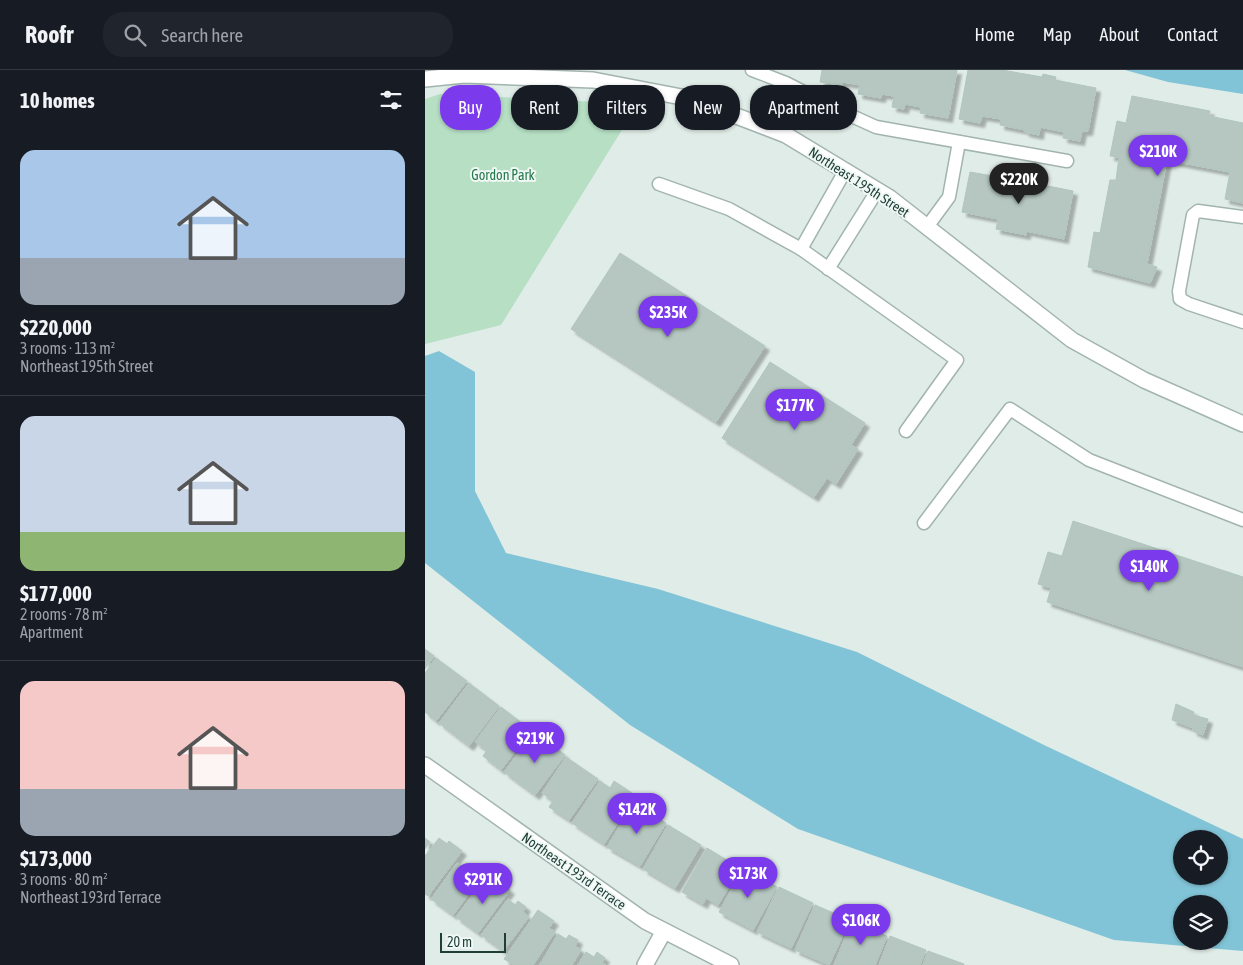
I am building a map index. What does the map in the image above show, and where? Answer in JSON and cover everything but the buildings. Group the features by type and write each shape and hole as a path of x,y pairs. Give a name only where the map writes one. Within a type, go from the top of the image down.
{"street":[{"name":"Northeast 195th Street","path":"425,79 464,75 593,80 692,99 786,135 890,198 1072,340 1144,380 1243,424"},
{"name":"Northeast 193rd Terrace","path":"425,765 645,921 731,965"},
{"path":"645,965 664,931"}],"lane":[{"path":"752,70 786,83 876,127 1067,161"},
{"path":"927,227 949,197 959,142"},
{"path":"801,249 845,171"},
{"path":"659,184 729,209 801,249 957,360 906,431"},
{"path":"828,269 877,191"},
{"path":"1243,218 1198,211 1193,215 1179,291 1180,299 1189,304 1243,322"},
{"path":"923,523 1010,409 1089,460 1243,520"}],"green space":[{"name":"Gordon Park","path":"440,94 440,130 501,130 501,97 511,98 511,130 578,130 578,101 588,101 588,130 622,130 501,325 425,344 425,99"}],"water":[{"path":"1125,70 1243,70 1243,94 1168,82"},
{"path":"439,351 475,372 475,491 506,553 658,589 857,652 1044,745 1224,830 1173,830 1173,885 1228,885 1228,832 1243,839 1243,951 1228,950 1228,895 1173,895 1173,945 1114,940 798,829 630,725 425,563 425,356"}]}
